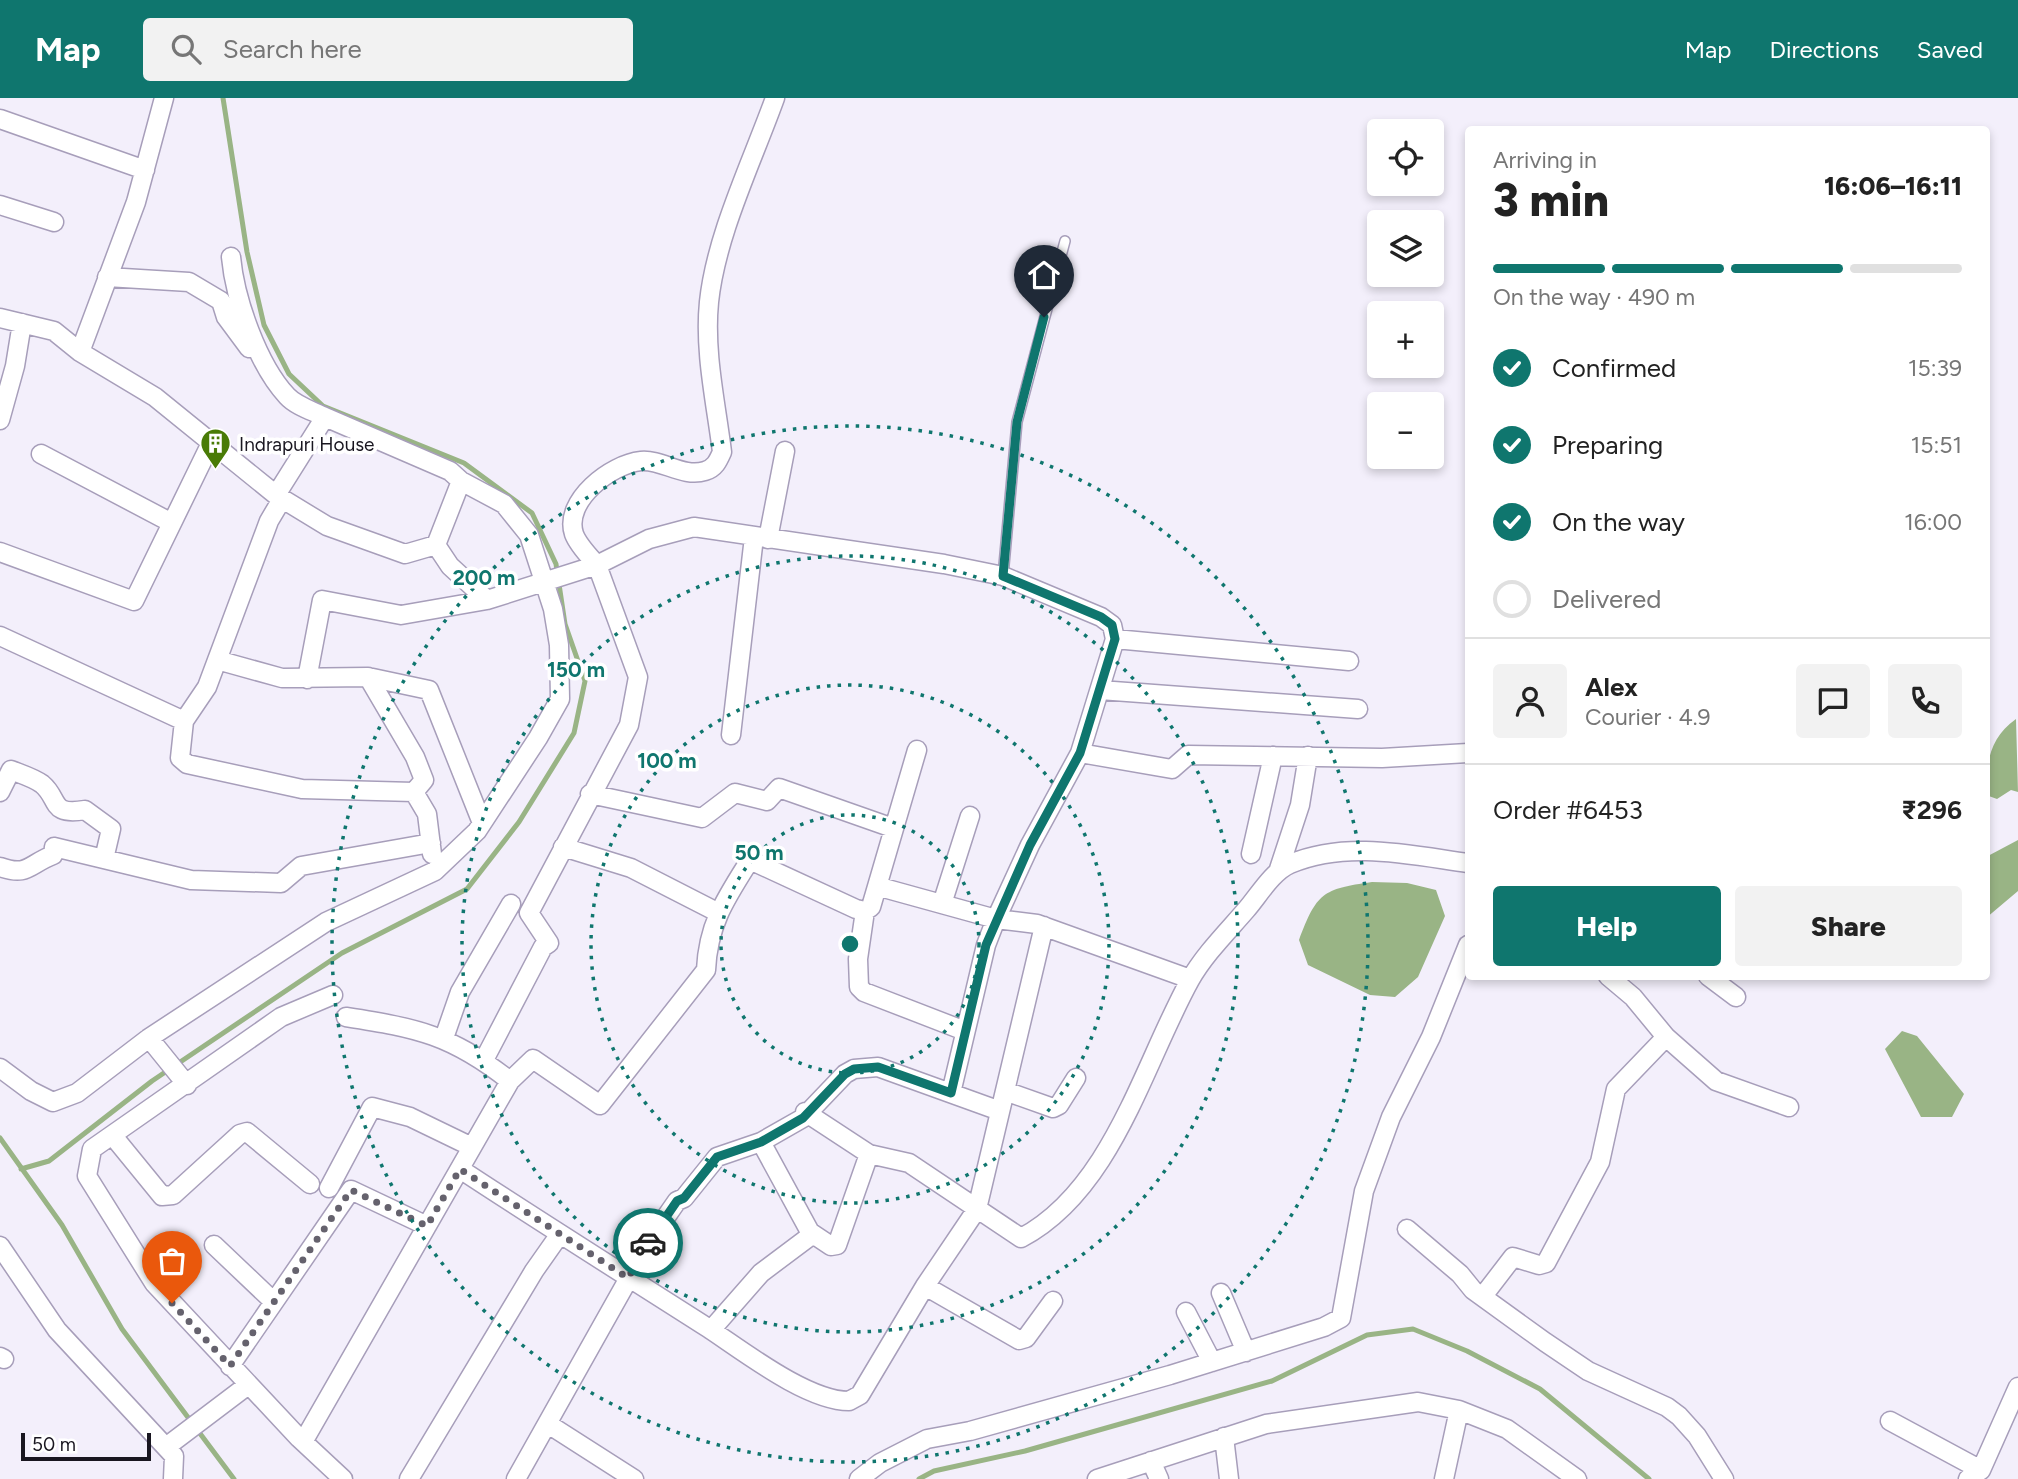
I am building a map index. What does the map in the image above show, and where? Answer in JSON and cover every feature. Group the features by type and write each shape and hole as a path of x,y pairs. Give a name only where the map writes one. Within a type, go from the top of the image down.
{"street":[{"path":"80,352 136,202 164,98"},
{"path":"484,1060 543,947 550,943 529,913 629,725 638,677 597,565 575,537 572,524 575,507 598,482 625,466 641,461 685,471 703,472 716,466 722,452 708,346 709,302 718,255 775,98"},
{"path":"0,119 145,170"},
{"path":"0,205 54,222"},
{"path":"0,1068 31,1091 53,1102 77,1093 149,1038 326,922 435,871 482,823 538,738 559,699 559,645 553,609 530,535 504,504 461,481 450,471 325,417 289,398 250,333 233,284 231,257"},
{"path":"107,278 189,282 221,301 226,317 253,353 279,400"},
{"path":"0,318 54,331 80,352 155,397 211,443 237,460 279,497 327,526 404,554 436,545"},
{"path":"0,420 15,366 22,323"},
{"path":"325,417 279,497 207,687 184,721 178,751 180,758 187,764 302,789 414,792"},
{"path":"0,552 134,601 170,522 211,443"},
{"path":"731,735 761,538 785,451"},
{"path":"41,454 170,522"},
{"path":"436,545 461,481"},
{"path":"307,679 322,600 401,615 487,600 542,580 597,565 649,539 694,527 944,564 1003,576 1101,617 1112,625 1115,639 1100,691 1080,753 1030,845 986,945 951,1093"},
{"path":"436,545 450,566 487,600"},
{"path":"0,636 184,721"},
{"path":"1115,639 1349,661"},
{"path":"216,660 282,678 368,677 429,691 482,823"},
{"path":"368,677 415,757 424,780 414,792"},
{"path":"1100,691 1358,709"},
{"path":"865,911 872,907 880,887 893,828 917,750"},
{"path":"1080,753 1172,769 1188,755 1382,758 1465,753"},
{"path":"1251,854 1273,756"},
{"path":"805,1112 869,1154 909,1163 1021,1238 1085,1186 1152,1062 1190,979 1278,872 1300,805 1308,756"},
{"path":"0,792 11,770 43,785 55,806 72,812 85,810 111,829 104,859"},
{"path":"590,794 702,818 735,793 767,801 779,788 893,828"},
{"path":"414,792 427,814 435,871"},
{"path":"942,904 970,816"},
{"path":"0,867 17,873 31,868 53,855 54,846 191,880 281,883 301,866 431,843"},
{"path":"563,846 631,868 717,912"},
{"path":"1278,872 1308,859 1357,850 1465,863"},
{"path":"303,1442 510,1081 533,1059 600,1105 706,970 707,947 717,912 750,860 865,911"},
{"path":"880,887 996,919 1044,926 1190,979"},
{"path":"444,1038 460,992 511,904"},
{"path":"865,911 858,959 859,987 864,992 965,1031"},
{"path":"460,1169 760,1365 824,1395 849,1401 860,1395 925,1286 977,1209 1044,926"},
{"path":"859,1479 880,1463 927,1439 970,1431 1212,1362 1324,1328 1341,1318 1364,1191 1391,1117 1431,1037 1465,952"},
{"path":"1714,980 1736,997"},
{"path":"1615,981 1666,1037 1722,1085 1789,1107"},
{"path":"333,995 281,1017 183,1079 113,1136 92,1149 87,1176 154,1283 248,1385 342,1479"},
{"path":"346,1017 404,1026 444,1038 484,1060 510,1081"},
{"path":"1483,1296 1513,1257 1539,1265 1546,1263 1600,1162 1616,1088 1666,1037"},
{"path":"149,1038 183,1079"},
{"path":"516,1479 628,1278 677,1201 684,1198 717,1157 761,1142 803,1118 805,1112 845,1074 863,1067 878,1067 1000,1111"},
{"path":"1005,1091 1053,1108 1059,1105 1076,1078"},
{"path":"329,1188 372,1108 410,1117 472,1147"},
{"path":"113,1136 162,1196 173,1195 240,1134 247,1132 310,1184"},
{"path":"761,1142 810,1232 831,1246 837,1245 869,1154"},
{"path":"230,1366 351,1190 427,1226"},
{"path":"1407,1229 1483,1296 1588,1371 1667,1407 1679,1416 1697,1436 1724,1479"},
{"path":"710,1330 761,1273 809,1237 810,1232"},
{"path":"409,1479 534,1271 560,1234"},
{"path":"214,1245 274,1302"},
{"path":"0,1246 57,1330 174,1456 173,1479"},
{"path":"925,1286 1019,1340 1026,1338 1053,1301"},
{"path":"1221,1293 1246,1352"},
{"path":"1186,1312 1212,1362"},
{"path":"166,1447 182,1432 248,1385"},
{"path":"1890,1421 1977,1475 2017,1392"},
{"path":"1097,1479 1266,1424 1382,1405 1418,1402 1459,1410 1507,1429 1577,1479"},
{"path":"1444,1479 1459,1410"},
{"path":"548,1424 634,1479"},
{"path":"1224,1437 1229,1479"},
{"path":"1152,1461 1159,1479"}],"lane":[{"path":"1003,576 1017,422 1065,240"}],"shaded area":[{"path":"2016,719 2018,792 2011,790 1997,799 1990,796 1990,755 2007,726"},
{"path":"2018,840 2018,891 1990,915 1990,855"},
{"path":"1372,882 1407,883 1436,890 1445,916 1418,977 1395,997 1370,995 1308,965 1299,940 1311,912 1324,896 1342,887"},
{"path":"1902,1031 1917,1036 1964,1094 1952,1117 1921,1117 1885,1049"}],"waterway":[{"path":"21,1169 49,1161 152,1081 342,953 467,889 519,822 574,733 585,681 565,624 556,564 532,513 464,463 323,406 289,374 264,325 247,252 223,98"},
{"path":"0,1138 62,1225 122,1329 234,1479"},
{"path":"919,1479 934,1471 1025,1451 1272,1381 1367,1335 1413,1329 1467,1351 1540,1389 1649,1479"}],"way so far":[{"path":"172,1303 230,1366 351,1190 427,1226 460,1169 628,1278 648,1243"}],"place":[{"name":"Indrapuri House","path":"216,471"}],"route":[{"path":"648,1243 677,1201 684,1198 717,1157 761,1142 803,1118 805,1112 845,1074 854,1069 878,1067 951,1093 986,945 1030,845 1080,753 1115,639 1112,625 1101,617 1003,576 1017,422 1044,317"}]}
